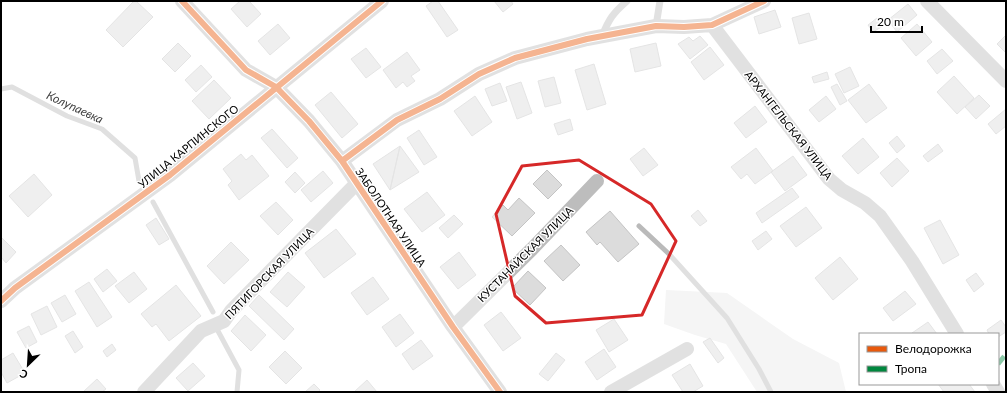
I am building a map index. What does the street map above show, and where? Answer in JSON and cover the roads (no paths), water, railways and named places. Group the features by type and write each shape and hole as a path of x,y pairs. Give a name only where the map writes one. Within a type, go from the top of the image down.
{"street":[{"name":"ЗАБОЛОТНАЯ УЛИЦА","path":"182,1 246,70 276,87 309,121 342,161 452,327 500,392"},
{"name":"УЛИЦА КАРПИНСКОГО","path":"1,301 15,288 170,175 382,1"},
{"path":"342,161 397,120 440,98 479,74 515,58 602,36 656,26 684,27 712,25 764,1"},
{"path":"927,1 1006,81"},
{"name":"АРХАНГЕЛЬСКАЯ УЛИЦА","path":"712,25 829,179 842,190 865,203 880,216 912,261 956,333"},
{"name":"КУСТАНАЙСКАЯ УЛИЦА","path":"452,327 532,249 597,180"},
{"name":"ПЯТИГОРСКАЯ УЛИЦА","path":"144,392 201,331 224,321 231,311 357,183"},
{"path":"611,392 687,349"}],"lane":[{"path":"602,36 608,21 627,1"},
{"path":"656,26 660,1"}],"waterway":[{"name":"Колупаевка","path":"1,89 12,87 67,116 102,129 135,158 139,181"},
{"name":"Колупаевка","path":"153,202 213,312"},
{"path":"639,226 669,254 727,318 759,369 771,392"},
{"name":"Колупаевка","path":"218,331 239,370 237,392"}]}
